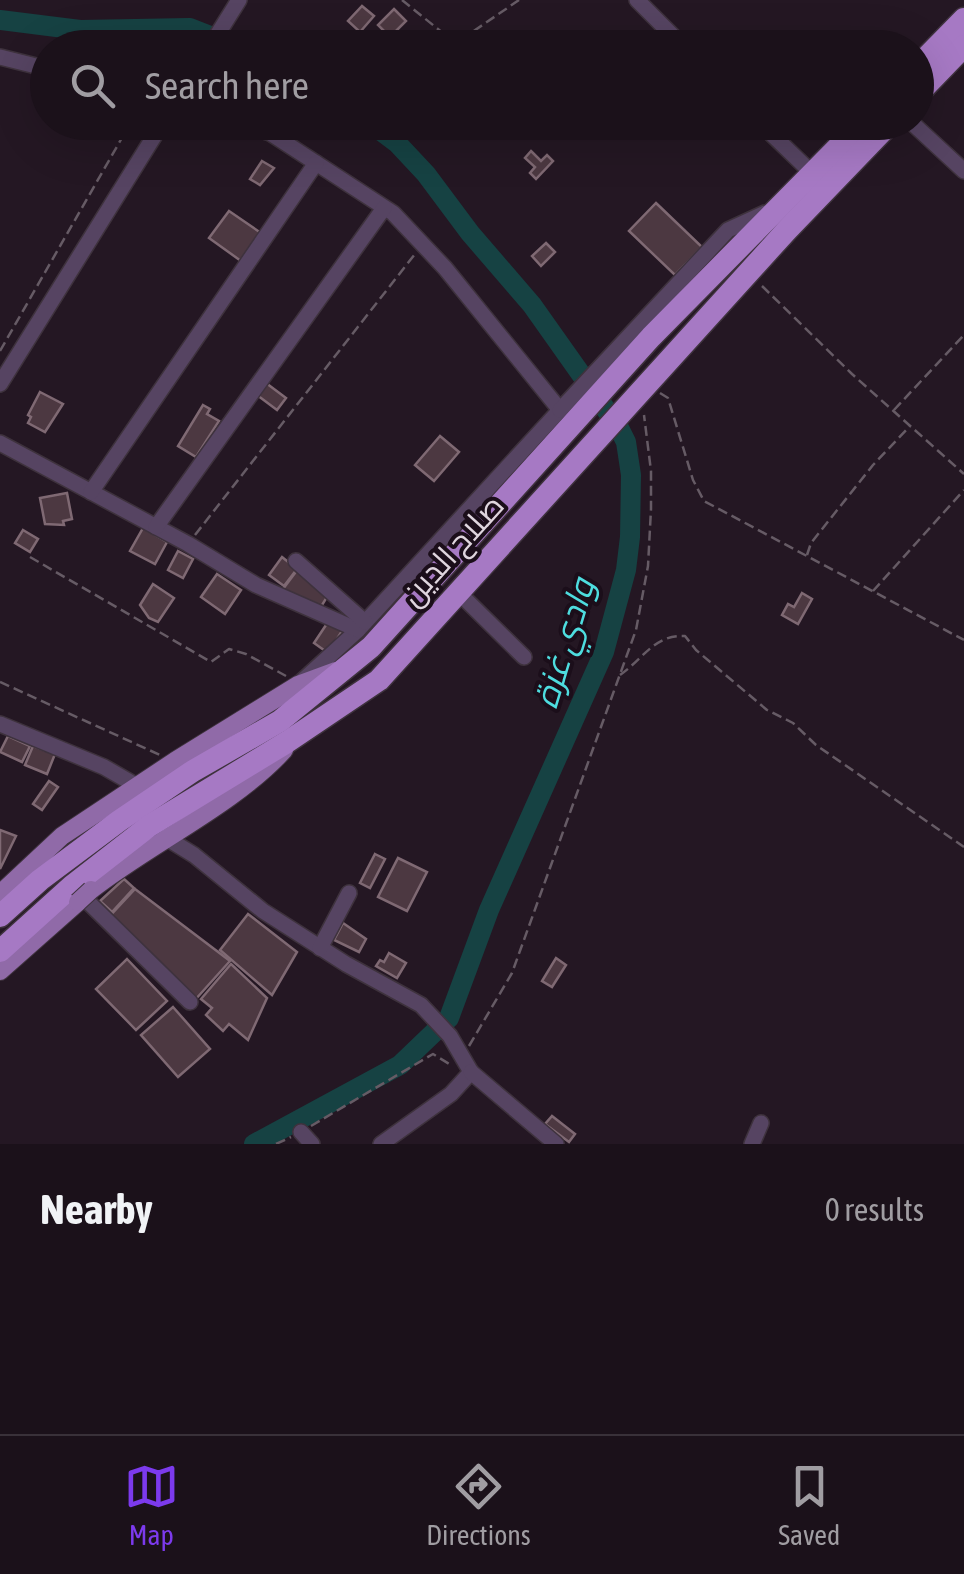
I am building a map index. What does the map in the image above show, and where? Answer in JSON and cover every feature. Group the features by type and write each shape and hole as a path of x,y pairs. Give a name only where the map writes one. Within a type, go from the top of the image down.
{"highway":[{"path":"934,50 964,19"},
{"path":"934,77 964,46"},
{"name":"صلاح الدين","path":"0,916 40,880 120,821 193,771 280,721 371,647 630,362 846,140"},
{"name":"صلاح الدين","path":"0,951 157,832 378,680 874,140"}],"main road":[{"path":"0,894 62,836 174,762 298,685 346,668"},
{"path":"0,972 80,893"}],"street":[{"path":"220,30 239,0"},
{"path":"637,0 667,30"},
{"path":"0,57 30,64"},
{"path":"0,384 153,140"},
{"path":"281,140 384,208 422,244 564,405"},
{"path":"778,140 813,174"},
{"path":"930,140 964,171"},
{"path":"90,492 316,163"},
{"path":"156,527 384,208"},
{"path":"298,685 362,626 728,230 778,208"},
{"path":"0,443 256,585 362,626"},
{"path":"296,560 362,626"},
{"path":"459,593 524,657"},
{"path":"0,724 104,767 138,786"},
{"path":"157,832 194,855 262,910 432,1015 471,1072 556,1144"},
{"path":"80,893 190,1002"},
{"path":"320,948 349,893"},
{"path":"381,1144 450,1094 471,1072"},
{"path":"752,1144 762,1123"}],"path":[{"path":"402,0 439,30"},
{"path":"474,30 519,0"},
{"path":"0,352 122,140"},
{"path":"188,544 422,244"},
{"path":"750,274 964,474"},
{"path":"894,411 964,335"},
{"path":"646,384 668,398 693,480 704,500 964,640"},
{"path":"462,1055 512,973 636,630 648,566 651,470 643,413"},
{"path":"807,556 811,543 910,426"},
{"path":"872,592 964,490"},
{"path":"30,558 211,662 229,650 278,670 298,685"},
{"path":"619,676 637,664 656,641 673,635 685,636 707,660 767,710 794,723 816,745 964,848"},
{"path":"0,682 174,762"},
{"path":"276,1144 306,1138 433,1054 457,1069 471,1072"}],"building":[{"path":"362,6 374,16 362,30 348,21"},
{"path":"394,9 406,21 397,30 383,30 378,25"},
{"path":"531,151 541,161 547,155 553,161 536,179 530,173 535,167 525,158"},
{"path":"262,161 274,168 260,185 250,179"},
{"path":"656,203 702,247 675,275 629,231"},
{"path":"229,211 261,233 241,261 209,238"},
{"path":"546,243 555,252 541,266 532,256"},
{"path":"266,383 286,398 277,410 257,395"},
{"path":"40,392 63,404 45,432 28,423"},
{"path":"203,405 210,409 207,414 219,421 196,457 178,446"},
{"path":"440,436 459,452 434,481 415,465"},
{"path":"67,493 72,519 63,521 64,525 45,524 40,498"},
{"path":"143,528 167,542 155,564 130,551"},
{"path":"23,530 38,539 30,552 15,543"},
{"path":"178,551 193,559 183,578 168,570"},
{"path":"282,557 297,569 284,586 269,575"},
{"path":"298,569 327,597 319,610 280,593"},
{"path":"217,574 241,590 225,614 201,597"},
{"path":"153,584 174,598 158,622 149,618 140,605"},
{"path":"802,593 812,599 798,624 782,615 788,604 794,607"},
{"path":"328,622 342,631 328,653 314,643"},
{"path":"8,736 30,746 22,762 0,752"},
{"path":"33,746 55,754 47,774 25,765"},
{"path":"49,781 58,787 42,810 33,804"},
{"path":"0,830 16,836 0,869"},
{"path":"375,854 385,859 370,888 360,883"},
{"path":"398,858 427,872 407,911 378,897"},
{"path":"124,879 134,888 112,912 100,901"},
{"path":"135,889 230,961 194,1001 108,918"},
{"path":"248,914 297,952 272,995 220,950"},
{"path":"343,923 366,939 359,952 334,940"},
{"path":"389,953 406,963 397,978 376,966"},
{"path":"556,958 566,965 552,987 542,981"},
{"path":"127,959 167,1001 136,1030 96,989"},
{"path":"231,964 267,998 248,1040 229,1024 223,1031 206,1015 212,1008 201,999"},
{"path":"173,1007 210,1049 178,1077 141,1035"},
{"path":"552,1116 575,1134 569,1142 545,1124"}],"waterway":[{"name":"وادي غزة","path":"0,20 80,30"},
{"name":"وادي غزة","path":"80,30 195,30"},
{"name":"وادي غزة","path":"254,1144 400,1065 449,1018 489,910 604,652 626,570 631,475 626,442 619,428 532,305 426,174 393,140"}]}
